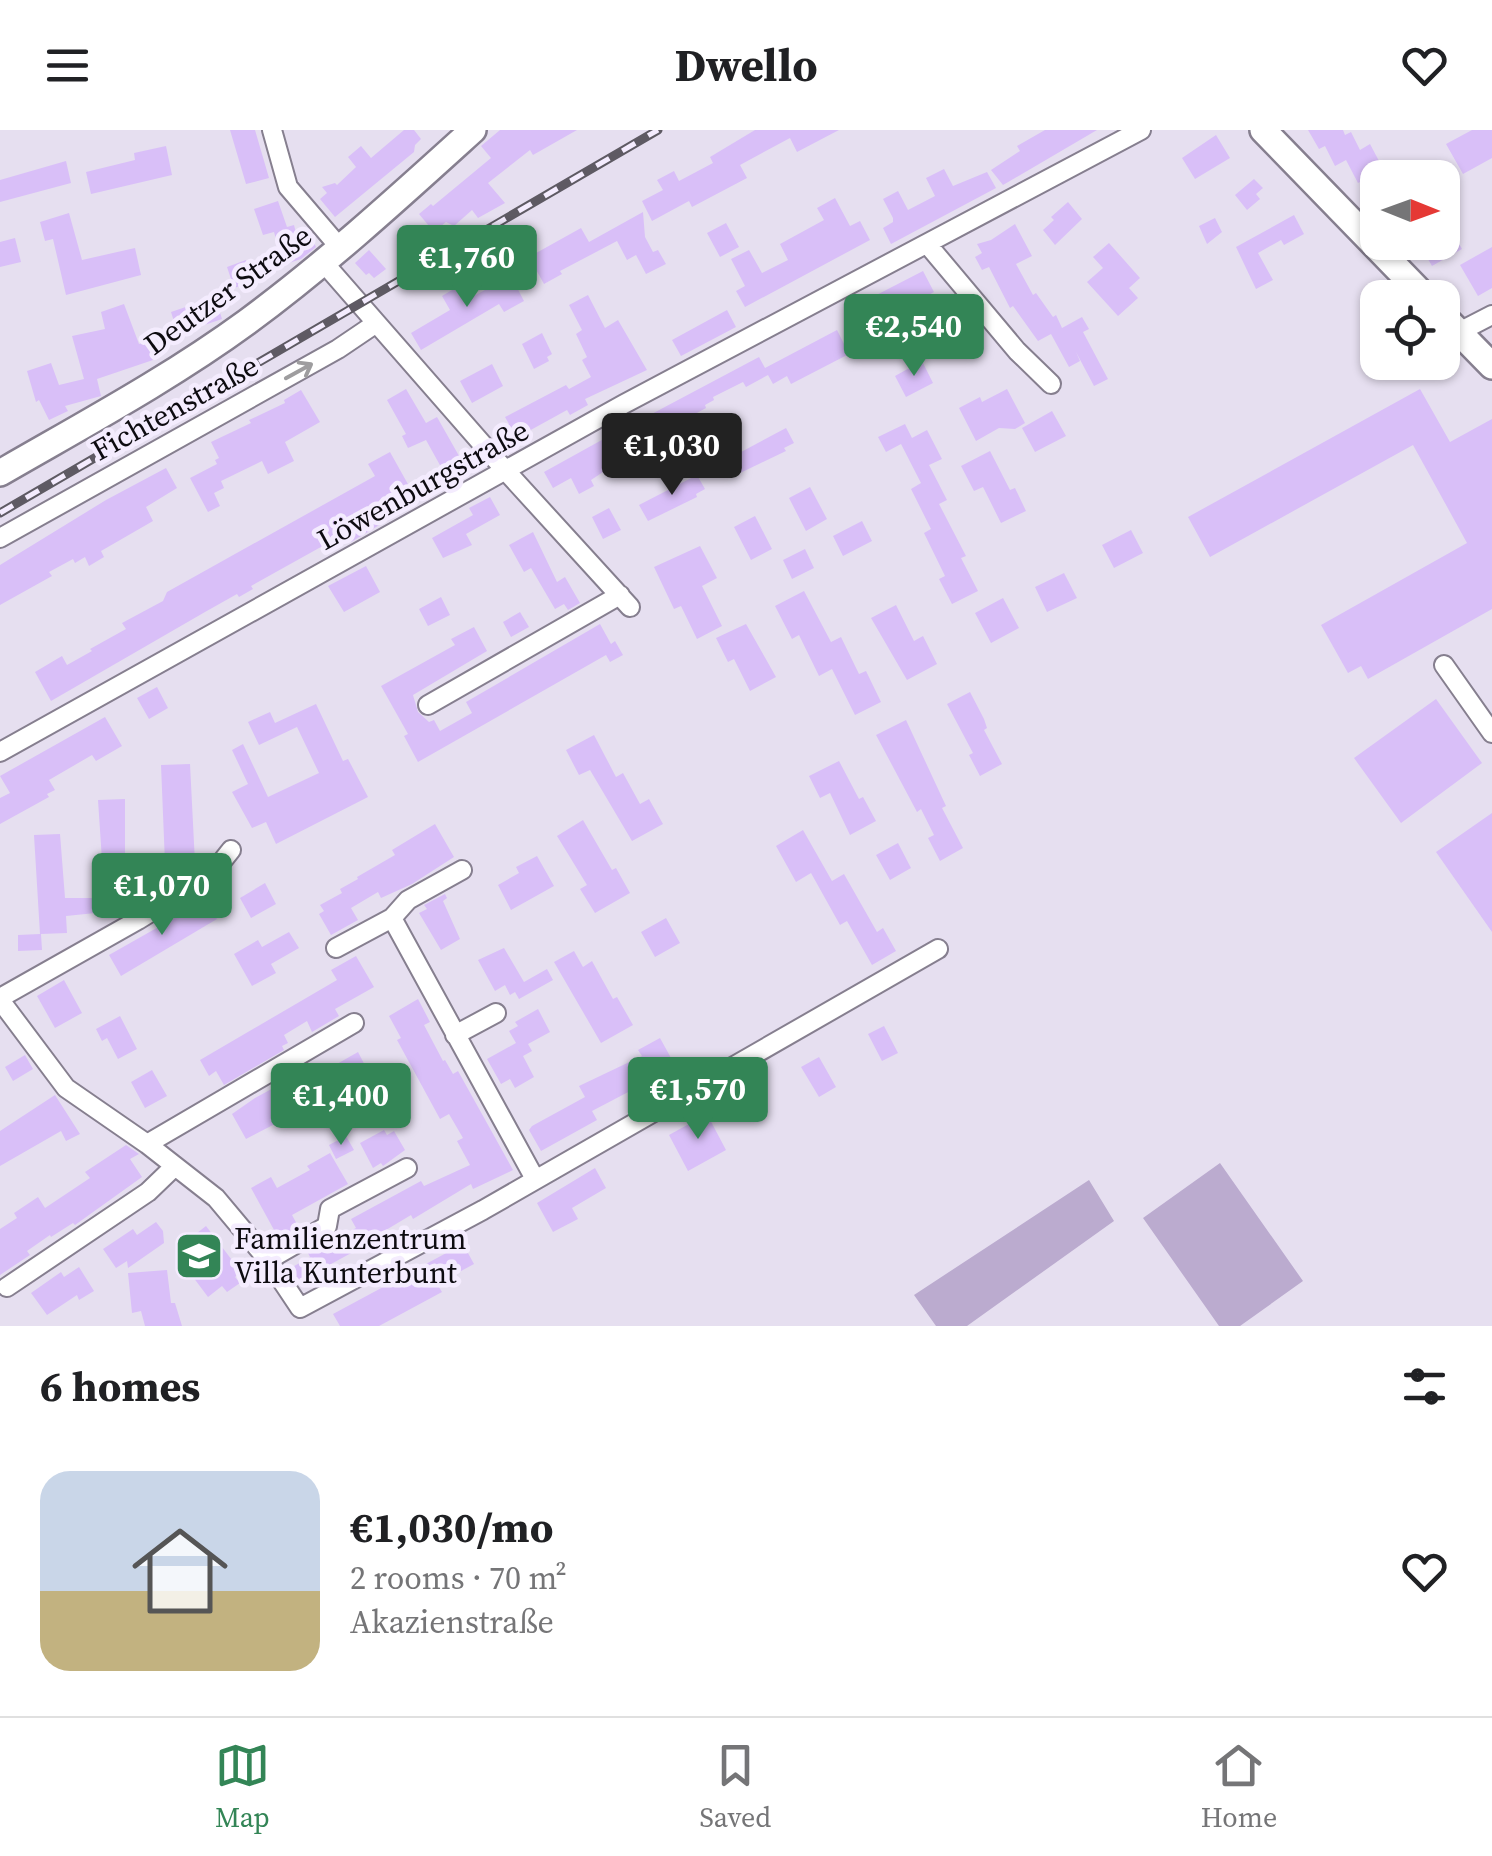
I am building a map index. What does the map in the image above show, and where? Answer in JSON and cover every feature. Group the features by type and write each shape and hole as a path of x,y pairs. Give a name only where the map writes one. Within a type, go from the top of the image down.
{"main road":[{"name":"Deutzer Straße","path":"0,473 167,375 244,324 333,256 473,130"},
{"path":"1263,130 1409,280"},
{"path":"1460,332 1492,366"}],"street":[{"path":"272,130 288,187 375,324 625,601 428,705"},
{"name":"Löwenburgstraße","path":"0,752 505,470 1141,130"},
{"path":"928,244 1017,351 1051,384"},
{"path":"1460,321 1492,314"},
{"name":"Fichtenstraße","path":"0,538 338,349 375,324"},
{"path":"1444,666 1492,733"},
{"path":"231,850 212,874 0,999 66,1088 148,1144 216,1198 268,1260 300,1308 536,1179 938,949"},
{"path":"336,948 392,918 408,900 462,870"},
{"path":"392,918 536,1179"},
{"path":"455,1035 496,1013"},
{"path":"148,1144 354,1024"},
{"path":"7,1286 148,1192 175,1166"},
{"path":"268,1260 327,1226 330,1209 407,1168"}],"shaded area":[{"path":"1220,1163 1303,1281 1240,1326 1219,1326 1143,1218"},
{"path":"1089,1180 1114,1221 967,1326 936,1326 914,1295"}],"building":[{"path":"230,130 255,130 269,178 246,184"},
{"path":"404,130 414,130 421,139 414,152 335,217 320,199 327,193 322,187 337,185 356,167 348,157 361,146 371,158"},
{"path":"500,130 577,130 533,155 530,150 488,183 505,203 478,218 472,210 454,226 446,222 434,232 419,214 491,158 481,146"},
{"path":"755,130 839,130 797,152 790,138 740,165 747,178 692,207 689,201 652,221 642,201 663,190 657,180 674,171 679,181 713,163 710,157"},
{"path":"1045,130 1097,130 1003,185 991,170 1020,151 1017,146"},
{"path":"1308,130 1343,130 1345,135 1351,132 1360,150 1370,144 1378,160 1360,160 1358,183 1346,160 1335,166 1325,146 1319,149"},
{"path":"1472,130 1492,130 1492,158 1463,174 1460,160 1455,160 1446,144"},
{"path":"1216,135 1230,158 1195,179 1182,158"},
{"path":"166,146 172,175 91,194 86,172 135,160 134,153"},
{"path":"66,161 71,183 0,202 0,180"},
{"path":"944,169 953,186 987,172 996,188 891,244 883,228 893,218 883,199 898,191 908,210 935,196 926,178"},
{"path":"1254,179 1263,188 1256,194 1260,199 1247,210 1235,195"},
{"path":"835,198 850,226 860,221 870,240 745,307 736,291 745,286 731,259 749,250 762,273 788,260 780,244 824,220 817,208"},
{"path":"278,201 287,227 294,225 296,233 308,230 316,247 301,259 283,265 274,232 263,235 254,209"},
{"path":"1068,202 1082,219 1055,245 1043,230"},
{"path":"643,212 645,237 666,264 646,274 636,255 627,260 617,241 560,271 562,274 544,284 529,257 581,228 589,242"},
{"path":"69,213 82,260 135,248 141,275 66,295 53,239 45,241 40,222"},
{"path":"1294,215 1304,234 1284,245 1281,240 1258,253 1273,280 1256,289 1236,247"},
{"path":"1215,218 1222,232 1207,244 1199,226"},
{"path":"726,223 739,247 720,257 707,233"},
{"path":"1015,224 1032,256 1016,264 1033,295 1036,293 1053,317 1056,315 1062,328 1082,317 1089,329 1083,332 1108,379 1094,386 1076,352 1080,361 1069,367 1051,334 1038,341 1013,306 1010,308 989,267 982,270 975,257 982,253 977,244"},
{"path":"15,238 21,262 0,267 0,242"},
{"path":"1109,243 1140,278 1129,288 1138,298 1118,316 1087,282 1103,268 1093,257"},
{"path":"1492,247 1492,288 1478,296 1460,265"},
{"path":"369,250 386,269 374,278 355,263"},
{"path":"246,260 253,282 234,288 227,267"},
{"path":"923,271 934,292 869,327 857,305"},
{"path":"511,276 524,301 504,312 499,304 421,350 411,333 450,310 442,296 462,284 470,298"},
{"path":"588,295 605,328 618,320 647,370 585,399 588,405 570,415 567,410 507,443 500,429 509,424 505,417 566,385 569,389 591,377 576,334 582,330 569,305"},
{"path":"215,297 222,319 178,334 171,312"},
{"path":"124,304 139,344 147,342 153,360 97,379 101,396 65,406 68,411 49,420 39,400 36,402 27,371 51,363 59,385 84,379 72,336 105,329 101,312"},
{"path":"727,310 736,327 681,356 672,340"},
{"path":"965,322 975,341 954,352 944,333"},
{"path":"837,330 849,354 791,384 787,376 773,384 768,375 746,387 743,382 713,397 706,408 695,414 698,421 681,430 677,423 655,435 646,417 759,357 765,368"},
{"path":"542,333 552,354 547,357 549,361 534,369 522,344"},
{"path":"922,361 933,383 906,397 895,376"},
{"path":"492,364 503,386 472,403 460,381"},
{"path":"406,389 426,423 437,417 467,470 416,497 410,485 441,467 426,440 408,448 402,436 406,434 387,400"},
{"path":"1007,389 1025,423 1015,429 999,428 976,441 959,408"},
{"path":"1420,389 1450,442 1492,419 1492,609 1368,679 1361,666 1348,673 1321,625 1467,543 1413,445 1210,557 1188,517"},
{"path":"301,390 320,422 285,442 294,461 268,474 262,461 221,481 224,488 214,493 220,506 208,512 190,478 217,464 215,460 219,458 211,442 251,423 249,420 285,403"},
{"path":"1052,411 1066,436 1035,452 1022,428"},
{"path":"905,424 912,438 927,430 942,459 929,465 947,500 939,504 966,556 961,558 978,591 952,604 939,579 945,576 924,533 931,529 911,489 921,483 901,444 886,452 878,437"},
{"path":"786,428 794,443 784,448 786,451 736,475 728,459"},
{"path":"618,431 626,447 606,461 609,468 591,480 594,486 579,494 571,478 553,488 544,472"},
{"path":"990,451 1026,511 1001,523 983,487 974,491 961,466"},
{"path":"390,452 409,486 387,498 396,515 351,542 346,533 51,701 35,672 62,656 67,665 92,651 126,629 122,623 163,601 167,592 375,476 368,464"},
{"path":"166,468 177,488 146,507 153,521 101,551 104,557 89,566 85,557 75,563 73,559 49,572 52,576 0,605 0,565"},
{"path":"697,475 705,489 697,497 648,521 639,505"},
{"path":"810,487 827,519 806,531 789,498"},
{"path":"490,497 500,515 466,534 472,545 443,558 432,538 473,515 469,508"},
{"path":"609,508 621,530 603,539 592,517"},
{"path":"755,516 772,549 751,560 734,527"},
{"path":"862,521 872,541 843,556 833,536"},
{"path":"1131,530 1143,553 1114,568 1102,545"},
{"path":"533,532 557,582 565,577 580,603 568,610 564,604 555,609 531,568 524,572 509,545"},
{"path":"700,546 717,578 702,586 722,626 697,639 681,606 674,609 654,567"},
{"path":"805,549 814,568 792,579 783,560"},
{"path":"366,566 380,592 344,612 328,586"},
{"path":"1064,573 1077,598 1047,612 1035,587"},
{"path":"804,591 831,642 841,637 859,674 866,671 881,702 855,715 832,669 819,676 799,635 792,639 775,606"},
{"path":"441,597 450,615 428,626 419,609"},
{"path":"1003,598 1019,628 991,643 975,613"},
{"path":"896,605 914,641 923,636 937,664 907,680 871,618"},
{"path":"520,612 529,627 511,637 503,622"},
{"path":"600,624 611,644 615,641 623,655 610,662 606,655 418,762 404,736 408,734 381,686 455,645 451,639 474,627 487,651 413,695 418,712 429,722 434,720 440,731 472,713 466,702"},
{"path":"746,624 776,677 750,691 734,659 728,662 716,638"},
{"path":"157,687 168,708 149,719 137,698"},
{"path":"970,692 1002,764 980,776 969,755 973,753 947,704"},
{"path":"1436,699 1482,763 1401,823 1354,758"},
{"path":"316,704 343,761 348,759 368,797 276,844 266,822 252,828 232,792 248,784 232,750 243,744 268,797 319,773 297,727 259,745 248,722 270,712 275,723"},
{"path":"105,717 122,746 96,761 92,755 49,780 55,790 47,794 49,797 0,824 0,798 10,793 0,776"},
{"path":"906,720 963,848 940,861 928,838 934,835 921,809 917,812 876,735"},
{"path":"594,735 616,777 623,773 640,804 649,799 663,824 632,841 590,770 579,775 566,750"},
{"path":"839,761 876,821 850,835 830,793 820,798 809,776"},
{"path":"190,764 195,863 181,863 181,877 133,879 134,904 105,905 98,800 125,799 125,864 165,863 161,765"},
{"path":"1492,813 1492,932 1436,852"},
{"path":"583,820 630,893 595,913 580,889 587,885 557,836"},
{"path":"435,824 454,857 412,884 381,898 378,892 351,908 358,920 331,935 319,914 324,911 320,905 395,855 392,850"},
{"path":"803,830 832,881 844,874 877,932 883,928 896,951 872,965 847,921 840,925 811,873 796,882 776,846"},
{"path":"60,834 65,898 104,898 105,912 66,916 67,933 41,934 42,950 18,951 18,935 40,934 34,835"},
{"path":"898,843 911,868 890,880 876,855"},
{"path":"537,856 554,886 511,910 498,885 519,873 516,867"},
{"path":"265,883 276,904 251,918 240,898"},
{"path":"445,894 447,898 443,901 460,939 441,950 419,913 427,909 424,905"},
{"path":"206,900 217,919 121,976 109,955"},
{"path":"666,918 680,943 655,957 641,932"},
{"path":"289,932 299,948 271,964 276,973 252,986 234,954 258,940 262,947"},
{"path":"504,948 524,982 547,969 553,980 519,999 515,992 510,995 505,985 495,991 478,960"},
{"path":"574,951 583,967 592,961 633,1025 601,1043 554,962"},
{"path":"356,956 374,987 335,1009 339,1016 312,1032 307,1021 284,1035 288,1043 282,1046 284,1050 224,1085 216,1071 209,1076 200,1060 337,980 331,970"},
{"path":"64,980 82,1013 55,1028 37,996"},
{"path":"418,999 430,1022 424,1025 443,1061 453,1074 458,1071 513,1170 473,1189 471,1184 413,1219 411,1215 386,1230 388,1233 298,1282 289,1269 310,1257 308,1253 356,1228 351,1219 421,1181 424,1186 470,1165 457,1141 463,1138 449,1114 440,1119 397,1040 401,1038 389,1016"},
{"path":"538,1009 550,1032 528,1044 532,1051 523,1056 534,1077 515,1088 510,1079 501,1084 487,1059 516,1043 509,1031 518,1026 515,1022"},
{"path":"120,1016 137,1049 118,1059 107,1038 102,1041 96,1029"},
{"path":"884,1026 898,1053 882,1061 868,1034"},
{"path":"660,1038 676,1067 592,1111 597,1120 541,1151 529,1130 532,1126 585,1097 579,1086 642,1056 638,1050"},
{"path":"358,1052 370,1075 246,1139 232,1114 316,1065 321,1073"},
{"path":"25,1055 33,1069 13,1081 5,1067"},
{"path":"819,1057 836,1087 819,1097 801,1067"},
{"path":"152,1070 167,1096 145,1108 131,1082"},
{"path":"55,1095 80,1134 66,1141 61,1131 0,1166 0,1131"},
{"path":"707,1114 726,1150 688,1171 669,1135"},
{"path":"384,1130 387,1135 394,1131 405,1150 383,1166 381,1163 373,1168 360,1143"},
{"path":"346,1136 354,1150 336,1159 329,1145"},
{"path":"126,1145 139,1154 130,1159 142,1177 75,1225 50,1235 27,1251 30,1255 0,1275 0,1229 17,1218 14,1213 38,1197 45,1208 90,1178 85,1172"},
{"path":"330,1153 348,1184 292,1215 299,1228 279,1239 251,1188 271,1177 277,1188 310,1170 307,1166"},
{"path":"595,1168 606,1188 572,1208 578,1219 553,1232 537,1203"},
{"path":"156,1222 163,1231 164,1243 128,1268 127,1261 116,1268 103,1249 133,1229 137,1235"},
{"path":"206,1226 241,1272 235,1277 240,1283 227,1292 222,1286 208,1297 187,1269 194,1269 178,1248"},
{"path":"463,1244 474,1264 437,1284 442,1292 379,1326 340,1326 333,1314"},
{"path":"79,1267 94,1291 79,1300 77,1295 47,1315 31,1293 61,1272 64,1277"},
{"path":"167,1270 171,1303 175,1303 182,1326 145,1326 141,1311 132,1313 128,1273"}],"railway":[{"path":"0,513 658,130"}],"place":[{"name":"Familienzentrum Villa Kunterbunt","path":"199,1256"}]}
